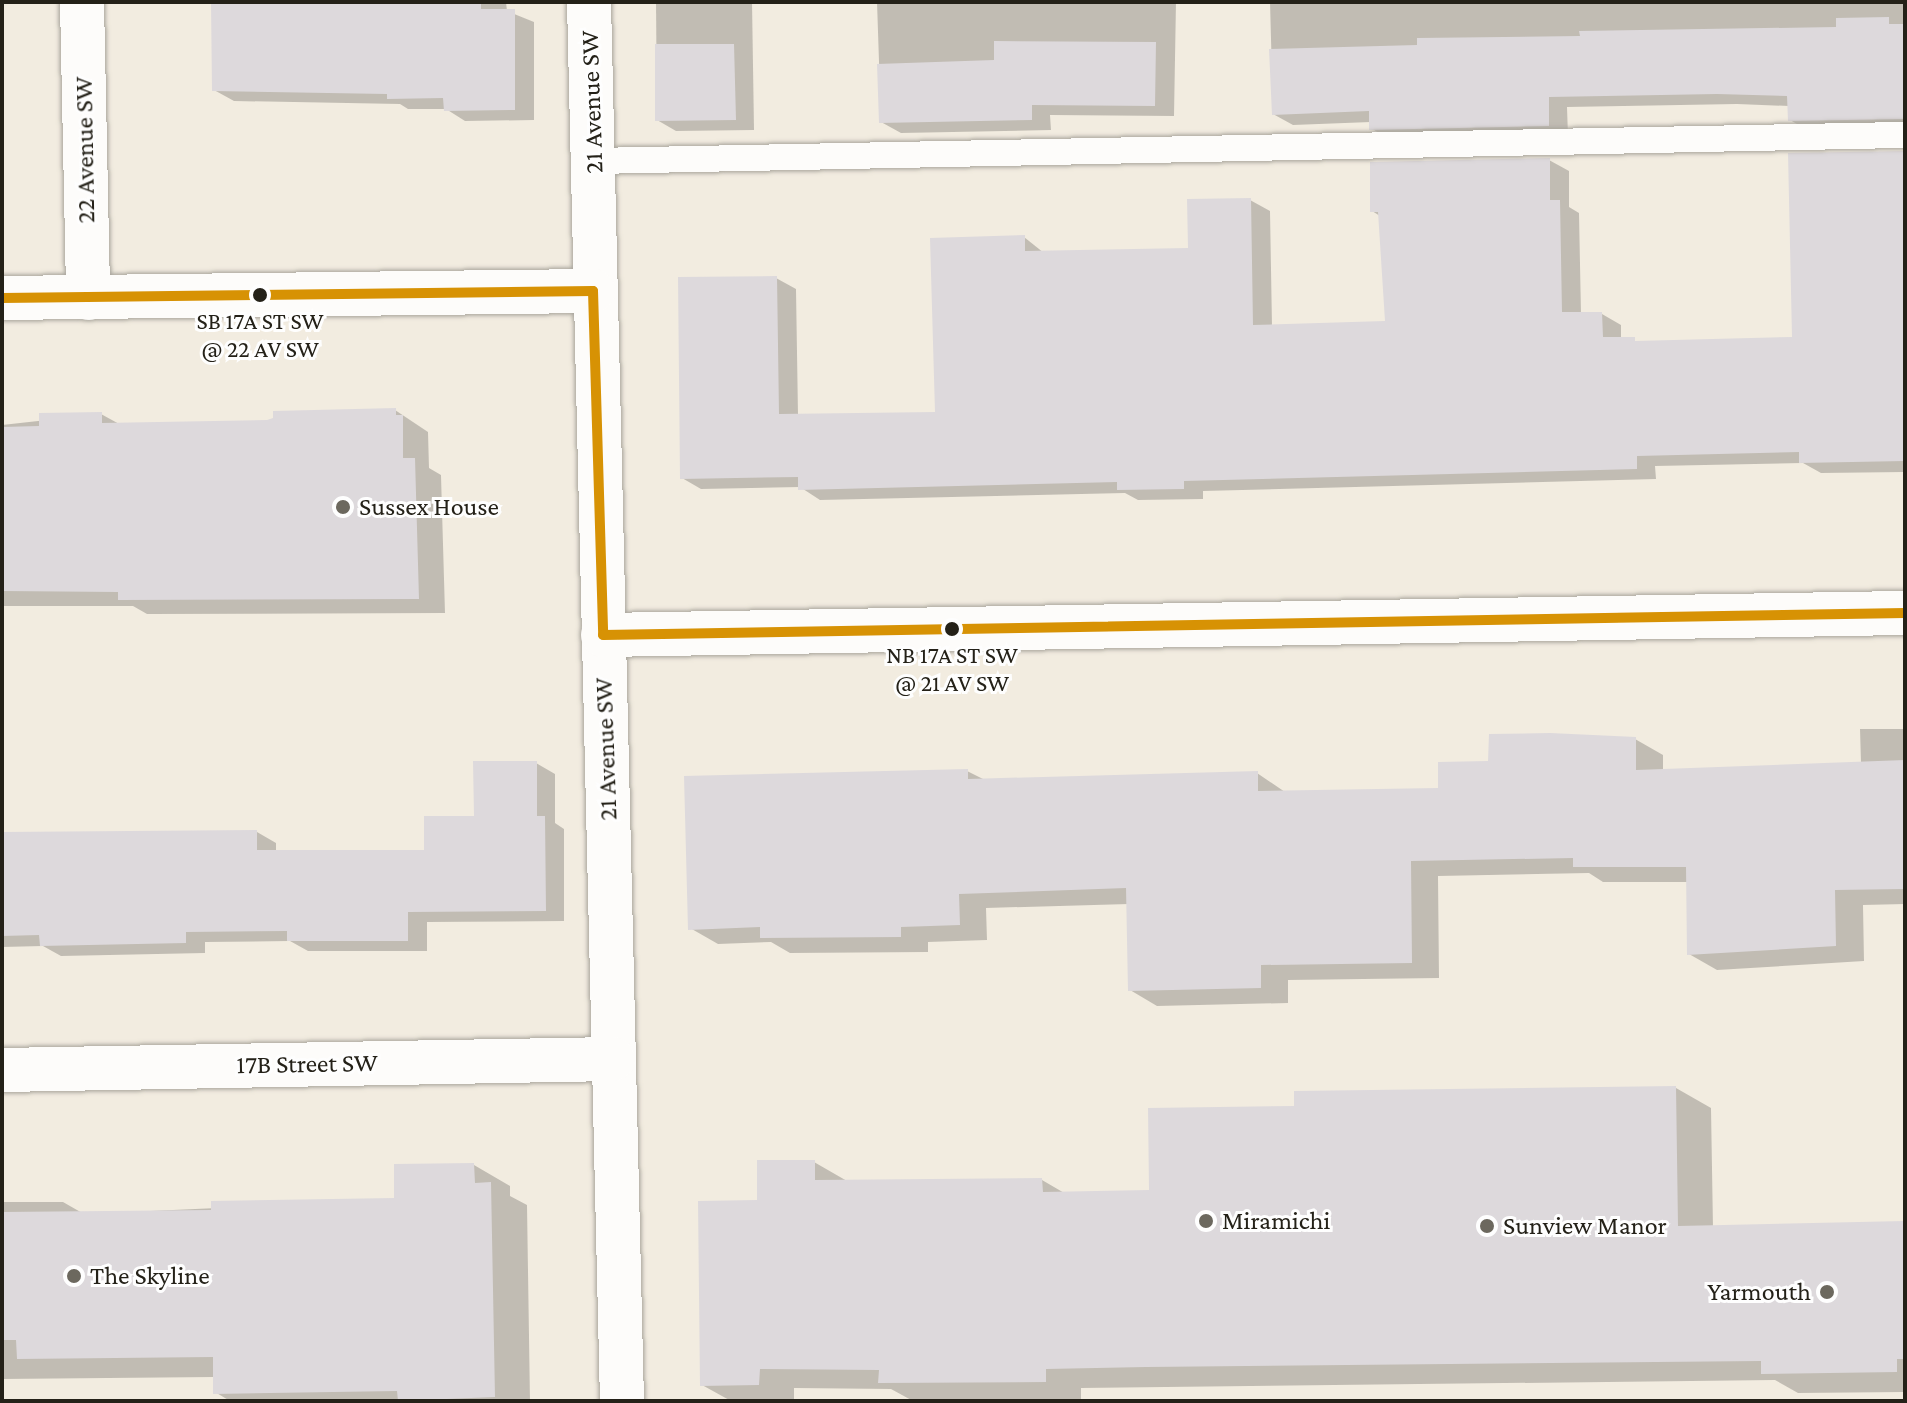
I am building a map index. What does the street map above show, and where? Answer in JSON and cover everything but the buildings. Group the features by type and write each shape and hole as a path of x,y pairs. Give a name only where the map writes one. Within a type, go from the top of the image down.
{"street":[{"name":"22 Avenue SW","path":"82,2 88,298"},
{"name":"21 Avenue SW","path":"589,2 594,161 593,291 622,1401"},
{"path":"2,298 593,291"},
{"path":"603,635 1905,613"},
{"name":"17B Street SW","path":"2,1070 613,1059"}],"lane":[{"path":"594,161 1905,135"}],"transit line":[{"path":"593,291 603,635"},
{"path":"2,298 593,291"},
{"path":"603,635 1905,613"}],"place":[{"name":"SB 17A ST SW @ 22 AV SW","path":"260,295"},
{"name":"Sussex House","path":"343,507"},
{"name":"NB 17A ST SW @ 21 AV SW","path":"952,629"},
{"name":"Miramichi","path":"1206,1221"},
{"name":"Sunview Manor","path":"1487,1226"},
{"name":"The Skyline","path":"74,1276"},
{"name":"Yarmouth","path":"1827,1292"}]}
